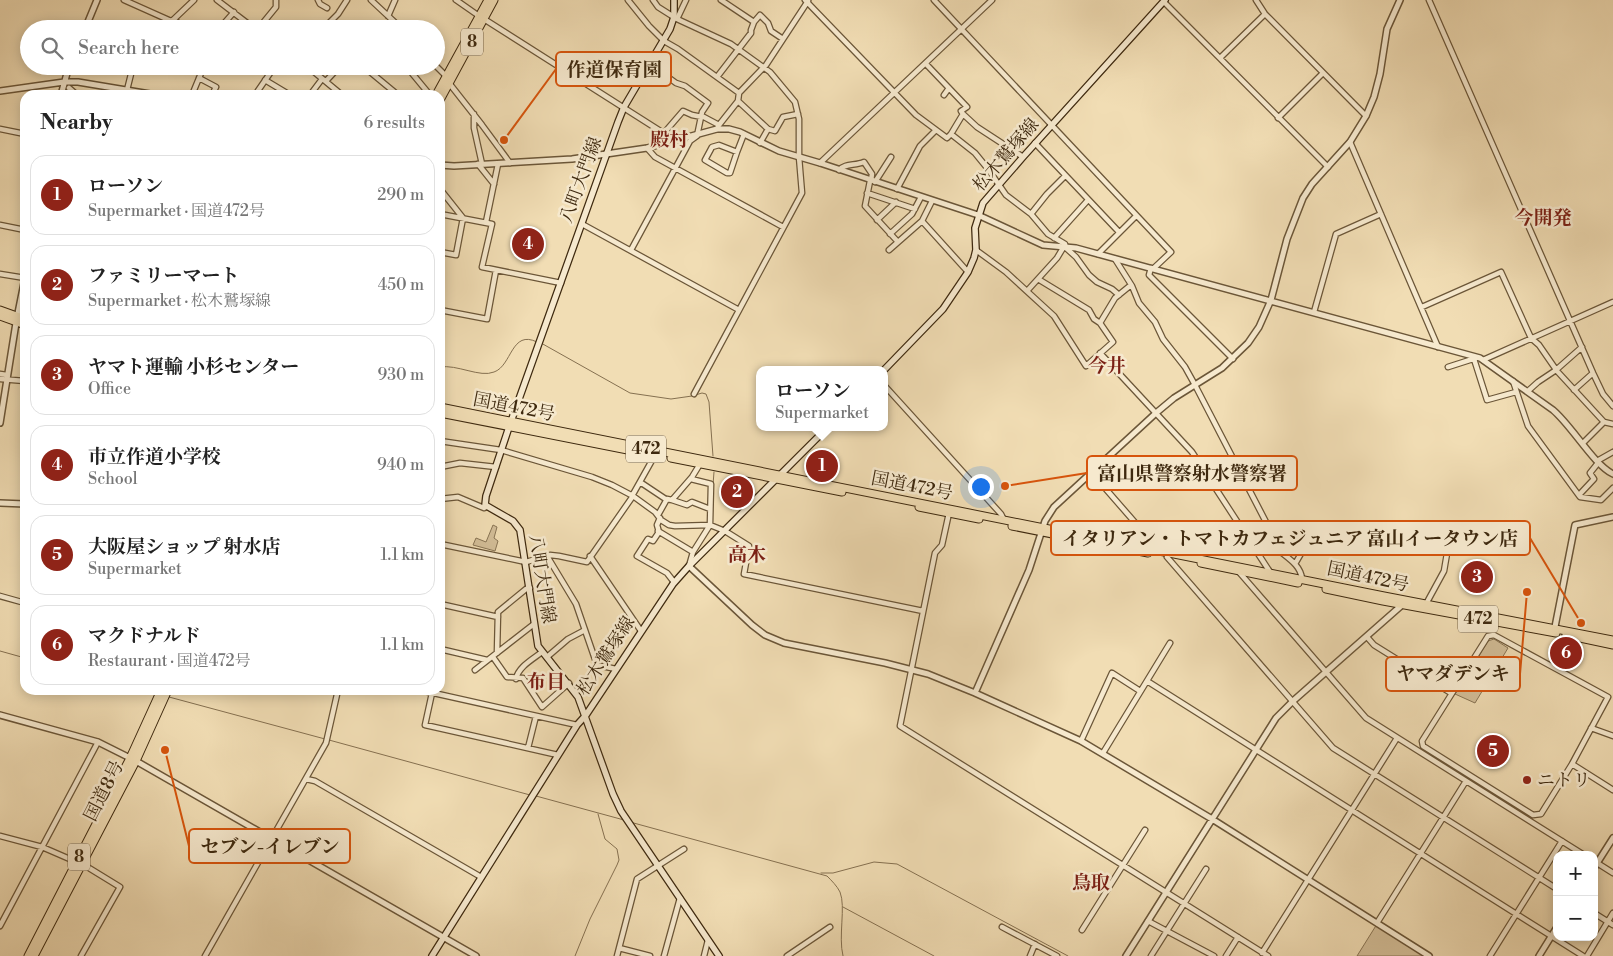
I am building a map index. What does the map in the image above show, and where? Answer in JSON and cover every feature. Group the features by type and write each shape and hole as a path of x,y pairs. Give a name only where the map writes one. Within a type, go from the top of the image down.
{"highway":[{"name":"8","path":"482,17 488,0"},
{"name":"8","path":"444,90 482,17 494,0"},
{"name":"8","path":"440,90 448,80"},
{"path":"0,310 20,322"},
{"path":"0,316 20,320"},
{"name":"国道472号","path":"445,408 655,455 780,477 949,513 1270,572 1403,602 1426,604 1554,630 1613,645"},
{"name":"国道472号","path":"445,414 510,424 1004,520 1238,571 1613,640"},
{"name":"国道8号","path":"34,956 133,760 157,706 160,695"},
{"name":"国道8号","path":"157,706 165,695"},
{"name":"国道8号","path":"28,956 133,760"}],"main road":[{"name":"八町大門線","path":"674,0 676,18 624,107 606,154 510,424 486,496 486,507 517,524 523,538 538,646 578,696 620,810 719,956"},
{"name":"松木鷲塚線","path":"888,366 942,309 968,272 976,250 974,228 983,203 1164,1"},
{"name":"松木鷲塚線","path":"432,956 577,725 586,715 674,582 824,431"}],"street":[{"path":"89,20 97,0"},
{"path":"124,0 172,20 194,0"},
{"path":"264,20 276,7 276,0"},
{"path":"318,0 320,4 327,8"},
{"path":"332,20 347,0"},
{"path":"371,0 392,20"},
{"path":"388,16 395,0"},
{"path":"456,0 676,141"},
{"path":"628,0 648,26 664,40 739,93"},
{"path":"653,0 658,7 676,18 726,41 770,72 795,102 798,114 798,157 802,193 694,394"},
{"path":"676,18 686,0"},
{"path":"721,0 754,22"},
{"path":"934,0 1171,252 1153,268 1149,275 1233,358"},
{"path":"820,163 992,0"},
{"path":"1256,0 1265,14 1366,116"},
{"path":"975,693 1029,570 1042,529 1054,507 1090,472 1174,398 1222,368 1248,343 1259,327 1271,300 1295,216 1312,184 1350,142 1366,116 1374,97 1380,74 1391,17 1400,0"},
{"path":"1429,0 1593,373 1603,394 1613,406"},
{"path":"221,1 244,20"},
{"path":"445,165 498,164 572,159 647,148 696,136 718,127 738,101 739,93 764,68 807,1 916,115 947,138 963,114 961,111 967,107 926,64"},
{"path":"1164,1 1328,167"},
{"path":"227,20 234,12"},
{"path":"1220,58 1265,14"},
{"path":"717,77 751,34 754,22 760,15 768,23 770,31 783,39"},
{"path":"630,250 690,141 696,136 707,102 686,86 676,83 650,64"},
{"path":"1278,118 1323,73"},
{"path":"62,90 66,75"},
{"path":"0,91 64,82 78,82 127,90 131,75"},
{"path":"194,90 200,75"},
{"path":"258,90 269,75"},
{"path":"318,75 336,90"},
{"path":"315,90 330,75"},
{"path":"375,75 392,90"},
{"path":"413,75 426,90"},
{"path":"444,75 510,163"},
{"path":"199,78 216,87 214,90"},
{"path":"265,80 282,90"},
{"path":"944,95 949,88"},
{"path":"738,101 768,129 775,131 783,117 798,114"},
{"path":"664,133 683,111 692,116 702,116 718,127 744,134 779,151 978,216 1031,241 1047,246 1076,248 1153,268 1483,360 1559,414 1598,462 1613,474"},
{"path":"474,114 472,120 480,164 494,184"},
{"path":"963,114 977,126 1023,157"},
{"path":"0,129 20,133"},
{"path":"760,143 768,129"},
{"path":"897,190 920,146 936,130"},
{"path":"737,152 719,145 712,147 705,160 727,173 730,172 744,134"},
{"path":"950,134 975,153 1006,195 1030,214 1048,234 1065,244 1065,248 1076,256 1089,275 1119,295"},
{"path":"1350,142 1438,346"},
{"path":"1035,144 1119,232"},
{"path":"647,148 655,157 783,228"},
{"path":"891,157 872,182 867,193 865,206 898,242"},
{"path":"838,170 845,165 855,165 864,162 872,174 872,182"},
{"path":"486,222 498,164"},
{"path":"1030,214 1066,176"},
{"path":"867,193 915,209"},
{"path":"445,195 463,218 456,255 445,253"},
{"path":"890,234 912,214 920,198"},
{"path":"1054,238 1088,200"},
{"path":"889,250 922,221 932,201"},
{"path":"877,220 896,202"},
{"path":"1314,312 1336,234 1381,214"},
{"path":"445,215 492,224 482,267 561,283"},
{"path":"1098,254 1136,216"},
{"path":"922,221 968,272"},
{"path":"582,224 739,310"},
{"path":"0,225 20,229"},
{"path":"1027,291 1065,248"},
{"path":"976,250 1006,272 1054,316 1086,366 1113,342 1089,310 1038,279"},
{"path":"1114,258 1139,303 1155,322 1163,339 1185,367 1282,553 1295,564 1302,575 1302,579"},
{"path":"445,311 487,318 496,270"},
{"path":"1422,307 1501,272 1531,338 1539,344 1556,370 1574,390 1608,423"},
{"path":"0,274 20,277"},
{"path":"1100,323 1115,298 1131,286"},
{"path":"0,421 20,301"},
{"path":"1483,360 1613,302"},
{"path":"1528,391 1582,347"},
{"path":"1100,353 1192,452 1270,572"},
{"path":"1448,366 1476,358"},
{"path":"1476,358 1487,400 1516,392"},
{"path":"1574,390 1593,373"},
{"path":"0,374 20,380"},
{"path":"0,379 7,377"},
{"path":"1512,380 1531,431 1580,497 1602,500 1613,488"},
{"path":"888,389 1001,514 1004,520"},
{"path":"1583,443 1613,418"},
{"path":"445,442 502,450 592,477 632,496 669,525 710,525 725,531 750,546 744,574 923,611"},
{"path":"1579,495 1594,479 1590,472 1598,462 1613,452"},
{"path":"445,545 526,562 547,556 559,556 587,562 632,496 655,455"},
{"path":"445,466 460,463 496,466"},
{"path":"674,582 667,572 637,556 648,539 652,541 658,531 659,517 670,500 691,478 700,464"},
{"path":"1090,472 1159,551"},
{"path":"691,478 711,484 710,525 693,552 689,566 765,635 784,643 911,670 947,681 1081,741 1212,819 1429,956"},
{"path":"640,482 670,500 687,505 692,502 710,509"},
{"path":"445,498 458,497 484,508 486,507"},
{"path":"0,503 20,504"},
{"path":"949,513 942,545 935,553 900,726 1268,956"},
{"path":"1554,630 1575,525 1613,517"},
{"path":"1295,564 1318,524"},
{"path":"1426,604 1444,571 1451,530"},
{"path":"658,531 693,552"},
{"path":"547,556 576,604 597,665 616,669"},
{"path":"590,556 641,631"},
{"path":"1167,557 1333,748 1553,887"},
{"path":"1238,571 1366,718 1578,851"},
{"path":"530,588 526,589 498,612 495,655 507,677 522,678 542,707"},
{"path":"0,596 20,602"},
{"path":"1126,956 1276,718 1367,637 1403,602"},
{"path":"445,605 498,617"},
{"path":"476,670 534,624"},
{"path":"547,657 568,639 585,630"},
{"path":"1494,635 1608,697 1572,764 1541,814 1533,815 1423,746 1422,741 1452,693 1488,636 1494,635"},
{"path":"1367,637 1374,645 1452,693"},
{"path":"1103,753 1170,643"},
{"path":"445,650 487,660"},
{"path":"516,678 524,666 542,652"},
{"path":"1081,741 1112,673 1140,691"},
{"path":"1147,682 1583,956"},
{"path":"528,748 535,716 542,707 569,684"},
{"path":"205,956 326,743 337,695"},
{"path":"432,695 425,725 558,755"},
{"path":"441,695 577,725"},
{"path":"0,715 98,742 133,760 476,956"},
{"path":"1591,728 1613,736"},
{"path":"1262,953 1397,738"},
{"path":"0,926 98,742"},
{"path":"1572,764 1613,790"},
{"path":"306,779 481,877"},
{"path":"1377,924 1466,781"},
{"path":"1082,930 1145,830"},
{"path":"0,836 42,847 72,860"},
{"path":"1598,860 1613,838"},
{"path":"1490,956 1562,841"},
{"path":"617,956 638,879 684,849"},
{"path":"1598,866 1613,873"},
{"path":"82,956 120,887 88,868"},
{"path":"1153,955 1206,870"},
{"path":"664,956 680,898"},
{"path":"1587,956 1613,913"},
{"path":"1598,916 1613,925"},
{"path":"1148,921 1214,956"},
{"path":"787,956 830,927"},
{"path":"1002,927 1057,956"},
{"path":"1539,956 1552,936"},
{"path":"1226,956 1238,937"},
{"path":"704,956 708,940"},
{"path":"1030,956 1035,944"},
{"path":"619,948 650,956"}],"shaded area":[{"path":"493,525 497,527 494,538 498,541 495,551 473,545 476,538 486,542"},
{"path":"1494,639 1508,648 1475,703 1455,694 1488,641"},
{"path":"1377,924 1428,956 1357,956"}],"waterway":[{"path":"445,367 482,373 494,372 505,363 517,344 522,340 528,339 537,342"},
{"path":"541,343 630,393 671,399 702,393 706,394 709,402 713,456"},
{"path":"713,485 714,472"},
{"path":"0,651 20,657"},
{"path":"169,697 325,739"},
{"path":"329,740 530,795"},
{"path":"536,796 624,820"},
{"path":"575,956 590,919 619,860 617,849 605,839 598,814"},
{"path":"630,822 827,876 840,892 842,898 841,940 843,956"},
{"path":"821,873 833,873 874,862 897,864 1068,956"},
{"path":"843,907 934,956"}],"place":[{"name":"作道保育園","path":"504,140"},
{"name":"市立作道小学校","path":"528,244"},
{"name":"ローソン","path":"822,466"},
{"name":"富山県警察射水警察署","path":"1005,486"},
{"name":"ファミリーマート","path":"737,492"},
{"name":"ヤマト運輸 小杉センター","path":"1477,577"},
{"name":"ヤマダデンキ","path":"1527,592"},
{"name":"イタリアン・トマトカフェジュニア 富山イータウン店","path":"1581,623"},
{"name":"マクドナルド","path":"1566,653"},
{"name":"セブン-イレブン","path":"165,750"},
{"name":"大阪屋ショップ 射水店","path":"1493,751"},
{"name":"ニトリ","path":"1527,780"}],"district":[{"name":"殿村","path":"669,140"},
{"name":"今開発","path":"1543,218"},
{"name":"今井","path":"1107,366"},
{"name":"高木","path":"747,555"},
{"name":"布目","path":"546,682"},
{"name":"鳥取","path":"1091,883"}]}
